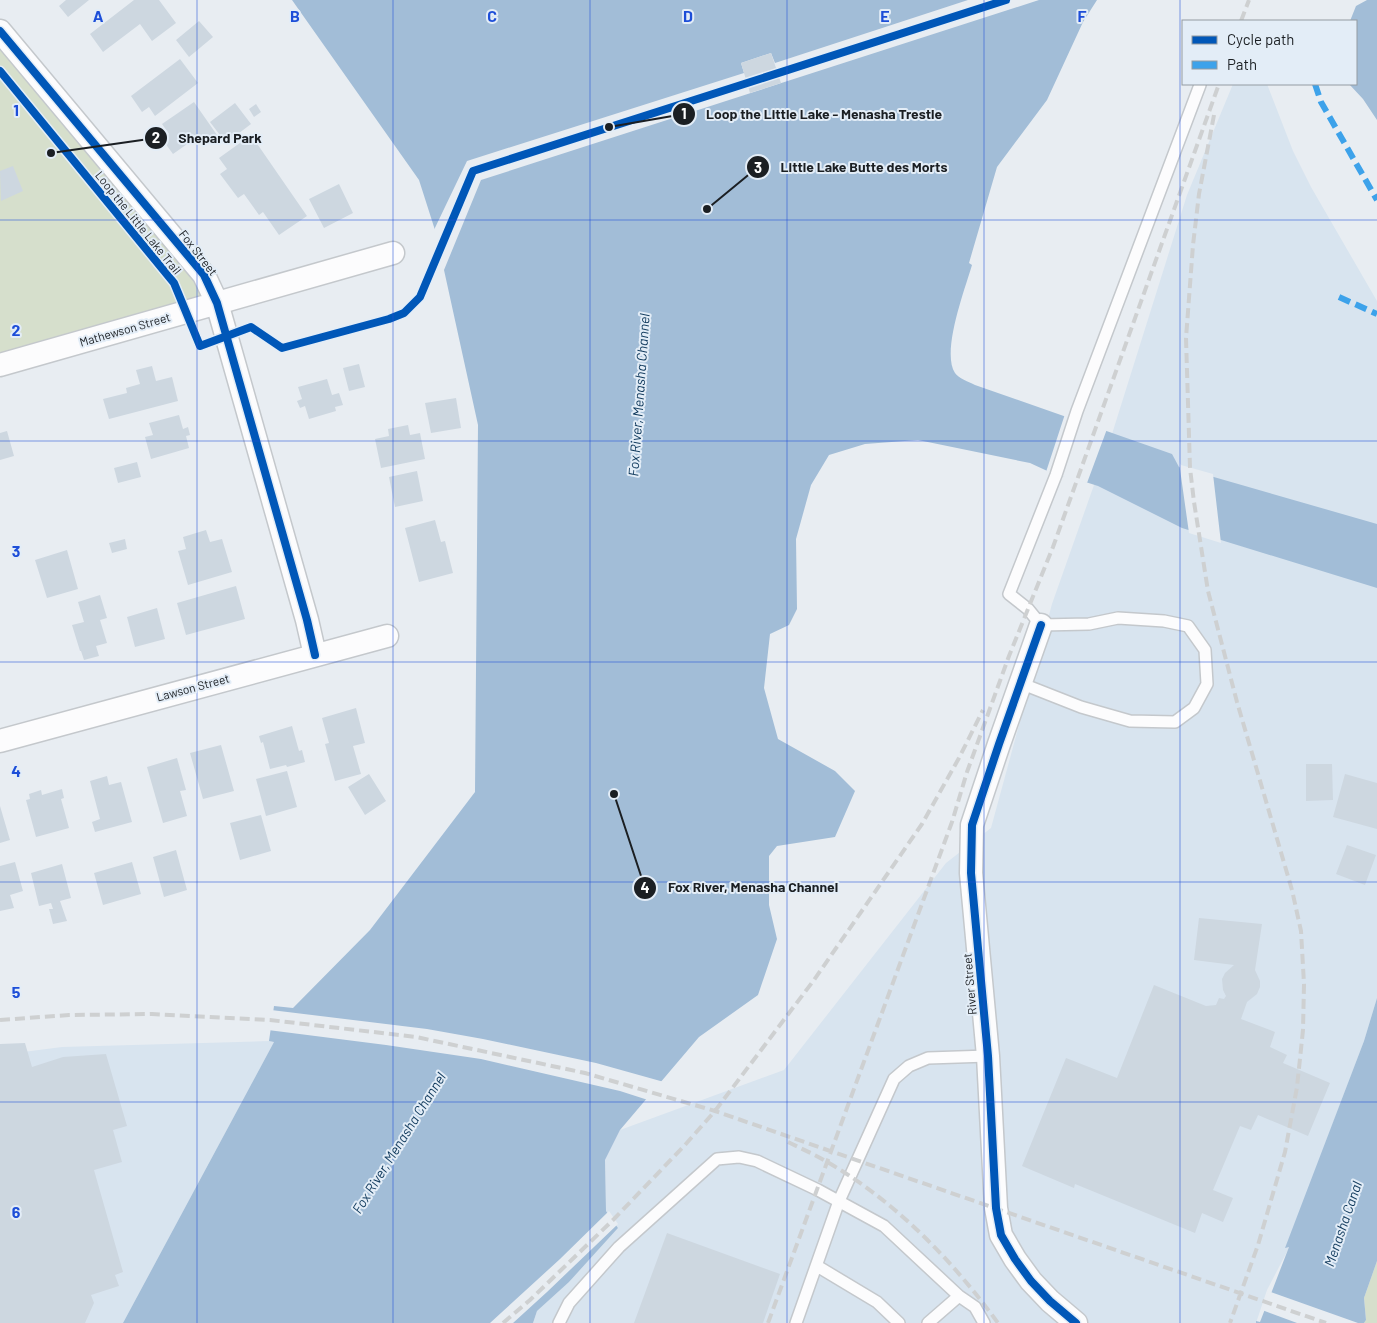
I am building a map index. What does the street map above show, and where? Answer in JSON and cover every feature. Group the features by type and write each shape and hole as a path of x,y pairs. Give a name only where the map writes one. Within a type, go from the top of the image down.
{"street":[{"name":"Fox Street","path":"0,31 204,276 217,304 304,610 315,655"},
{"name":"Mathewson Street","path":"0,365 393,253"},
{"name":"River Street","path":"1041,625 972,825 971,873 988,1056 996,1208 1001,1234 1015,1259 1031,1281 1050,1301 1076,1323"},
{"name":"Lawson Street","path":"0,741 387,636"}],"lane":[{"path":"1020,683 1082,707 1130,721 1155,722 1175,722 1194,708 1207,684 1205,650 1188,626 1164,621 1118,618 1090,624 1041,625 1028,609 1009,594 1056,475 1077,411 1200,85"},
{"path":"796,1323 839,1201 894,1079 909,1066 928,1058 988,1056"},
{"path":"558,1323 569,1303 619,1247 717,1159 739,1157 757,1161 818,1190 884,1226 959,1296 975,1308 984,1323"},
{"path":"817,1266 877,1302 899,1323"},
{"path":"928,1323 959,1296"}],"shaded area":[{"path":"1233,85 1267,85 1293,151 1311,187 1377,301 1377,998 1364,1041 1325,1144 1290,1246 1267,1290 1256,1323 533,1323 537,1311 569,1282 618,1228 606,1211 605,1160 620,1130 784,1070 946,863 991,828 1052,604 1112,434 1187,195"},
{"path":"274,1042 123,1323 0,1323 0,1055 62,1047"}],"green space":[{"path":"0,31 217,303 0,365"},
{"path":"1377,1261 1377,1323 1364,1323 1366,1320 1364,1298"}],"water":[{"path":"292,0 1097,0 1083,22 1047,100 997,167 969,263 972,265 952,336 951,363 956,375 975,385 1172,454 1179,467 1377,524 1377,588 1182,528 1098,486 1056,475 1030,463 918,440 865,444 829,455 811,485 796,539 797,609 789,625 770,634 764,688 778,739 835,771 855,791 835,837 777,846 769,856 769,905 777,939 758,995 699,1037 620,1130 605,1160 606,1211 618,1228 569,1282 537,1311 533,1323 123,1323 274,1042 269,1041 274,1006 293,1008 370,930 475,792 478,425 444,270 442,252 419,180"},
{"path":"1367,0 1377,0 1377,120 1363,99 1350,85 1357,85 1357,20 1350,20 1356,6"},
{"name":"Menasha Canal","path":"1377,998 1377,1261 1364,1298 1366,1320 1364,1323 1256,1323 1256,1321 1260,1322 1289,1247 1285,1248 1364,1041"}],"pier":[{"path":"968,0 1039,0 481,180 444,270 441,268 439,252 433,232 467,161 744,73 741,63 771,53 775,63"},
{"path":"1065,414 1107,429 1087,483 1046,472"},
{"path":"1179,462 1181,465 1213,474 1221,543 1189,533"},
{"path":"271,1010 427,1029 483,1039 596,1063 664,1082 648,1100 620,1091 481,1059 268,1030"},
{"path":"609,1211 618,1224 547,1292 513,1323 490,1323 560,1259"},
{"path":"1268,1291 1358,1323 1297,1323 1262,1310"}],"building":[{"path":"66,0 89,0 68,17 59,6"},
{"path":"134,0 159,0 176,23 152,41 140,24 103,52 90,34"},
{"path":"199,21 213,37 189,57 176,40"},
{"path":"771,53 781,83 750,93 741,63"},
{"path":"180,59 198,83 155,116 149,107 142,112 131,96"},
{"path":"194,102 217,135 205,143 200,135 173,154 162,139 169,134 162,124"},
{"path":"235,103 251,124 226,143 210,122"},
{"path":"256,104 261,112 254,117 249,109"},
{"path":"251,135 307,216 279,235 263,212 259,215 244,194 238,198 220,174 227,169 219,158"},
{"path":"13,166 23,191 1,201 0,171"},
{"path":"339,184 353,213 324,228 309,199"},
{"path":"359,364 365,387 349,391 343,368"},
{"path":"152,366 156,381 172,377 178,401 109,419 103,399 127,393 126,388 140,384 136,370"},
{"path":"327,379 332,395 339,393 343,405 335,407 336,411 309,419 305,406 300,408 297,401 302,399 298,387"},
{"path":"456,398 461,428 431,433 425,403"},
{"path":"179,415 183,429 188,427 190,435 186,436 189,448 151,459 145,437 153,435 149,423"},
{"path":"408,425 410,435 420,433 425,459 381,468 375,439 389,436 388,429"},
{"path":"7,431 14,456 0,460 0,433"},
{"path":"137,462 141,477 118,483 114,468"},
{"path":"417,471 423,501 395,507 389,477"},
{"path":"435,520 441,542 445,541 453,573 419,582 405,528"},
{"path":"206,530 210,542 222,539 232,572 188,585 178,551 186,549 183,537"},
{"path":"125,539 127,549 112,553 109,543"},
{"path":"67,550 78,589 47,598 35,560"},
{"path":"236,586 245,619 186,635 177,603"},
{"path":"100,595 107,618 100,620 107,643 96,646 99,656 84,660 72,625 84,622 78,602"},
{"path":"157,608 165,639 135,647 127,617"},
{"path":"356,708 365,743 353,746 361,774 335,781 325,744 329,743 322,718"},
{"path":"292,726 299,751 302,750 305,762 270,769 263,742 261,743 259,736"},
{"path":"221,745 234,791 203,799 190,753"},
{"path":"177,758 186,790 180,791 187,816 163,823 147,767"},
{"path":"1306,764 1332,764 1333,800 1306,801"},
{"path":"287,771 297,807 266,816 256,779"},
{"path":"369,774 386,801 365,815 348,787"},
{"path":"1345,774 1377,783 1377,829 1333,817"},
{"path":"107,776 109,785 121,782 132,822 95,832 92,822 100,819 90,781"},
{"path":"62,789 64,798 61,799 69,828 36,837 26,800 30,799 29,794 41,790 42,795"},
{"path":"0,806 10,840 0,843"},
{"path":"261,815 271,851 240,860 230,823"},
{"path":"1347,845 1376,855 1365,885 1336,874"},
{"path":"176,850 187,890 164,897 153,857"},
{"path":"15,862 23,891 10,895 14,908 0,911 0,866"},
{"path":"132,862 141,894 103,905 94,873"},
{"path":"62,864 71,898 60,901 67,921 53,924 49,909 53,909 51,903 39,906 31,873"},
{"path":"1199,918 1262,924 1255,970 1260,981 1260,987 1257,994 1247,1002 1241,1019 1275,1032 1270,1047 1287,1055 1283,1063 1330,1083 1308,1136 1258,1115 1251,1130 1240,1126 1213,1190 1233,1198 1223,1222 1202,1213 1195,1233 1075,1184 1074,1188 1022,1166 1066,1058 1117,1078 1154,985 1206,1006 1216,1005 1219,998 1224,999 1226,996 1223,990 1222,979 1225,973 1234,965 1194,960"},
{"path":"25,1043 32,1067 63,1057 106,1054 127,1126 113,1130 122,1162 94,1170 123,1272 115,1275 119,1286 91,1295 94,1303 85,1323 0,1323 0,1044"},
{"path":"667,1233 780,1274 763,1323 634,1323"}],"railway":[{"path":"1241,20 1249,0"},
{"path":"768,1323 952,822 967,772 1009,656 1053,547 1219,85"},
{"path":"1214,115 1199,194 1186,338 1190,468 1208,591 1237,702 1292,890 1301,931 1304,984 1303,1030 1297,1087 1285,1152 1258,1245 1230,1323"},
{"path":"503,1323 530,1300 614,1219 715,1111 814,980 922,824 983,710"},
{"path":"0,1020 69,1015 152,1014 270,1020 416,1037 585,1073 715,1111 1326,1323"},
{"path":"788,1142 824,1160 878,1196 922,1234 942,1255 998,1323"}],"marked path":[{"path":"1315,85 1321,102 1377,200"},
{"path":"1339,297 1377,314"}],"cycle path":[{"name":"Loop the Little Lake Trail","path":"0,71 174,283 200,346 251,327 282,348 389,319 404,313 420,297 473,171 1006,0"},
{"name":"Loop the Little Lake Trail","path":"0,31 204,275 217,303 307,620 315,655"},
{"path":"1041,625 972,825 971,873 988,1056 996,1208 1001,1235 1031,1281 1050,1301 1076,1323"}],"place":[{"name":"Loop the Little Lake - Menasha Trestle","path":"609,127"},
{"name":"Shepard Park","path":"51,153"},
{"name":"Little Lake Butte des Morts","path":"707,209"},
{"name":"Fox River, Menasha Channel","path":"614,794"}]}
